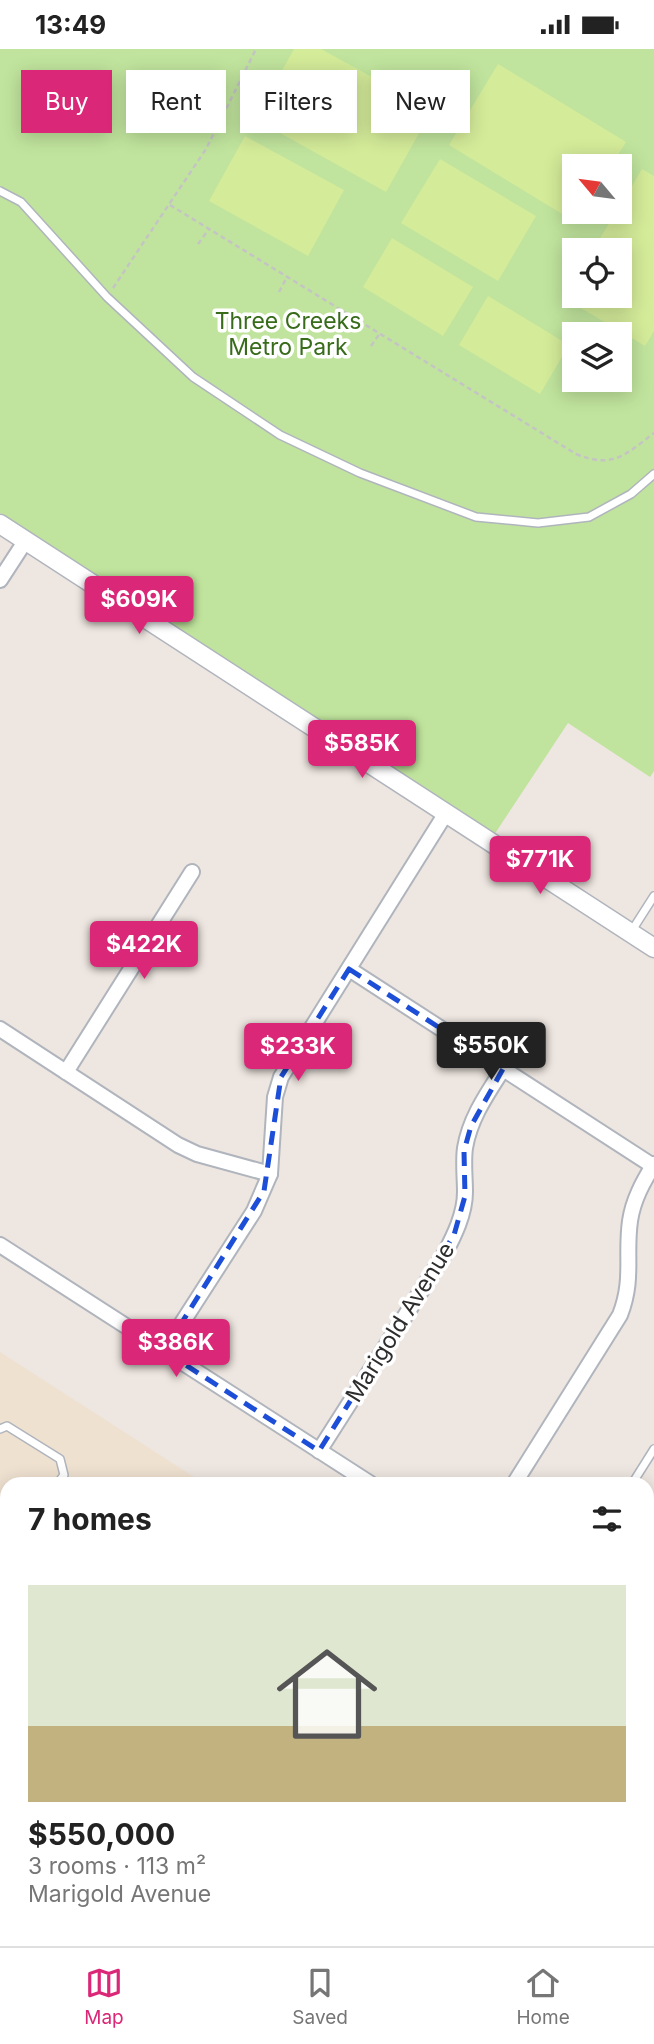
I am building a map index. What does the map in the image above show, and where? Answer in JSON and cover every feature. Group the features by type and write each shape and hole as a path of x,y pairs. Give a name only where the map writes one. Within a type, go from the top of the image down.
{"street":[{"path":"0,524 654,948"},
{"path":"0,580 26,540"},
{"path":"164,1351 254,1211 270,1174 274,1108 281,1077 446,813"},
{"path":"66,1072 192,872"},
{"path":"349,969 653,1165 640,1187 629,1223 629,1284 620,1314 517,1477"},
{"path":"0,1029 197,1154 270,1174"},
{"name":"Marigold Avenue","path":"319,1451 444,1255 454,1235 465,1196 464,1151 471,1126 476,1112 503,1069"},
{"path":"0,1245 359,1477"}],"lane":[{"path":"0,191 20,202 107,297 193,377 280,435 360,473 476,517 538,523 589,517 631,494 654,474"},
{"path":"630,932 654,895"},
{"path":"0,1429 7,1426 61,1459 62,1477"},
{"path":"636,1477 654,1449"}],"path":[{"path":"107,297 206,149 256,49"},
{"path":"170,205 576,454 594,461 620,459 654,433"},
{"path":"198,244 209,229"},
{"path":"279,292 287,277"},
{"path":"371,345 380,333"}],"highlighted area":[{"path":"349,969 503,1069 471,1126 464,1151 465,1196 454,1235 319,1451 164,1351 264,1191 281,1077"}],"shaded area":[{"path":"0,1352 194,1477 0,1477"}],"green space":[{"name":"Three Creeks Metro Park","path":"0,49 654,49 654,771 650,777 568,723 494,835 0,513"},
{"path":"294,49 321,49 371,76 371,133 419,133 386,192 280,133 357,133 357,70 282,70"},
{"path":"498,64 626,142 618,154 562,154 562,214 449,145 456,133 470,133 470,110"},
{"path":"245,136 344,190 308,256 209,201"},
{"path":"440,159 536,216 498,281 401,223"},
{"path":"642,169 654,176 654,331 645,346 632,338 632,322 604,322 581,308 632,308 632,238 600,238 609,224 632,224 632,186"},
{"path":"392,238 473,287 443,336 363,287"},
{"path":"488,296 562,341 562,357 540,394 459,345"}]}
